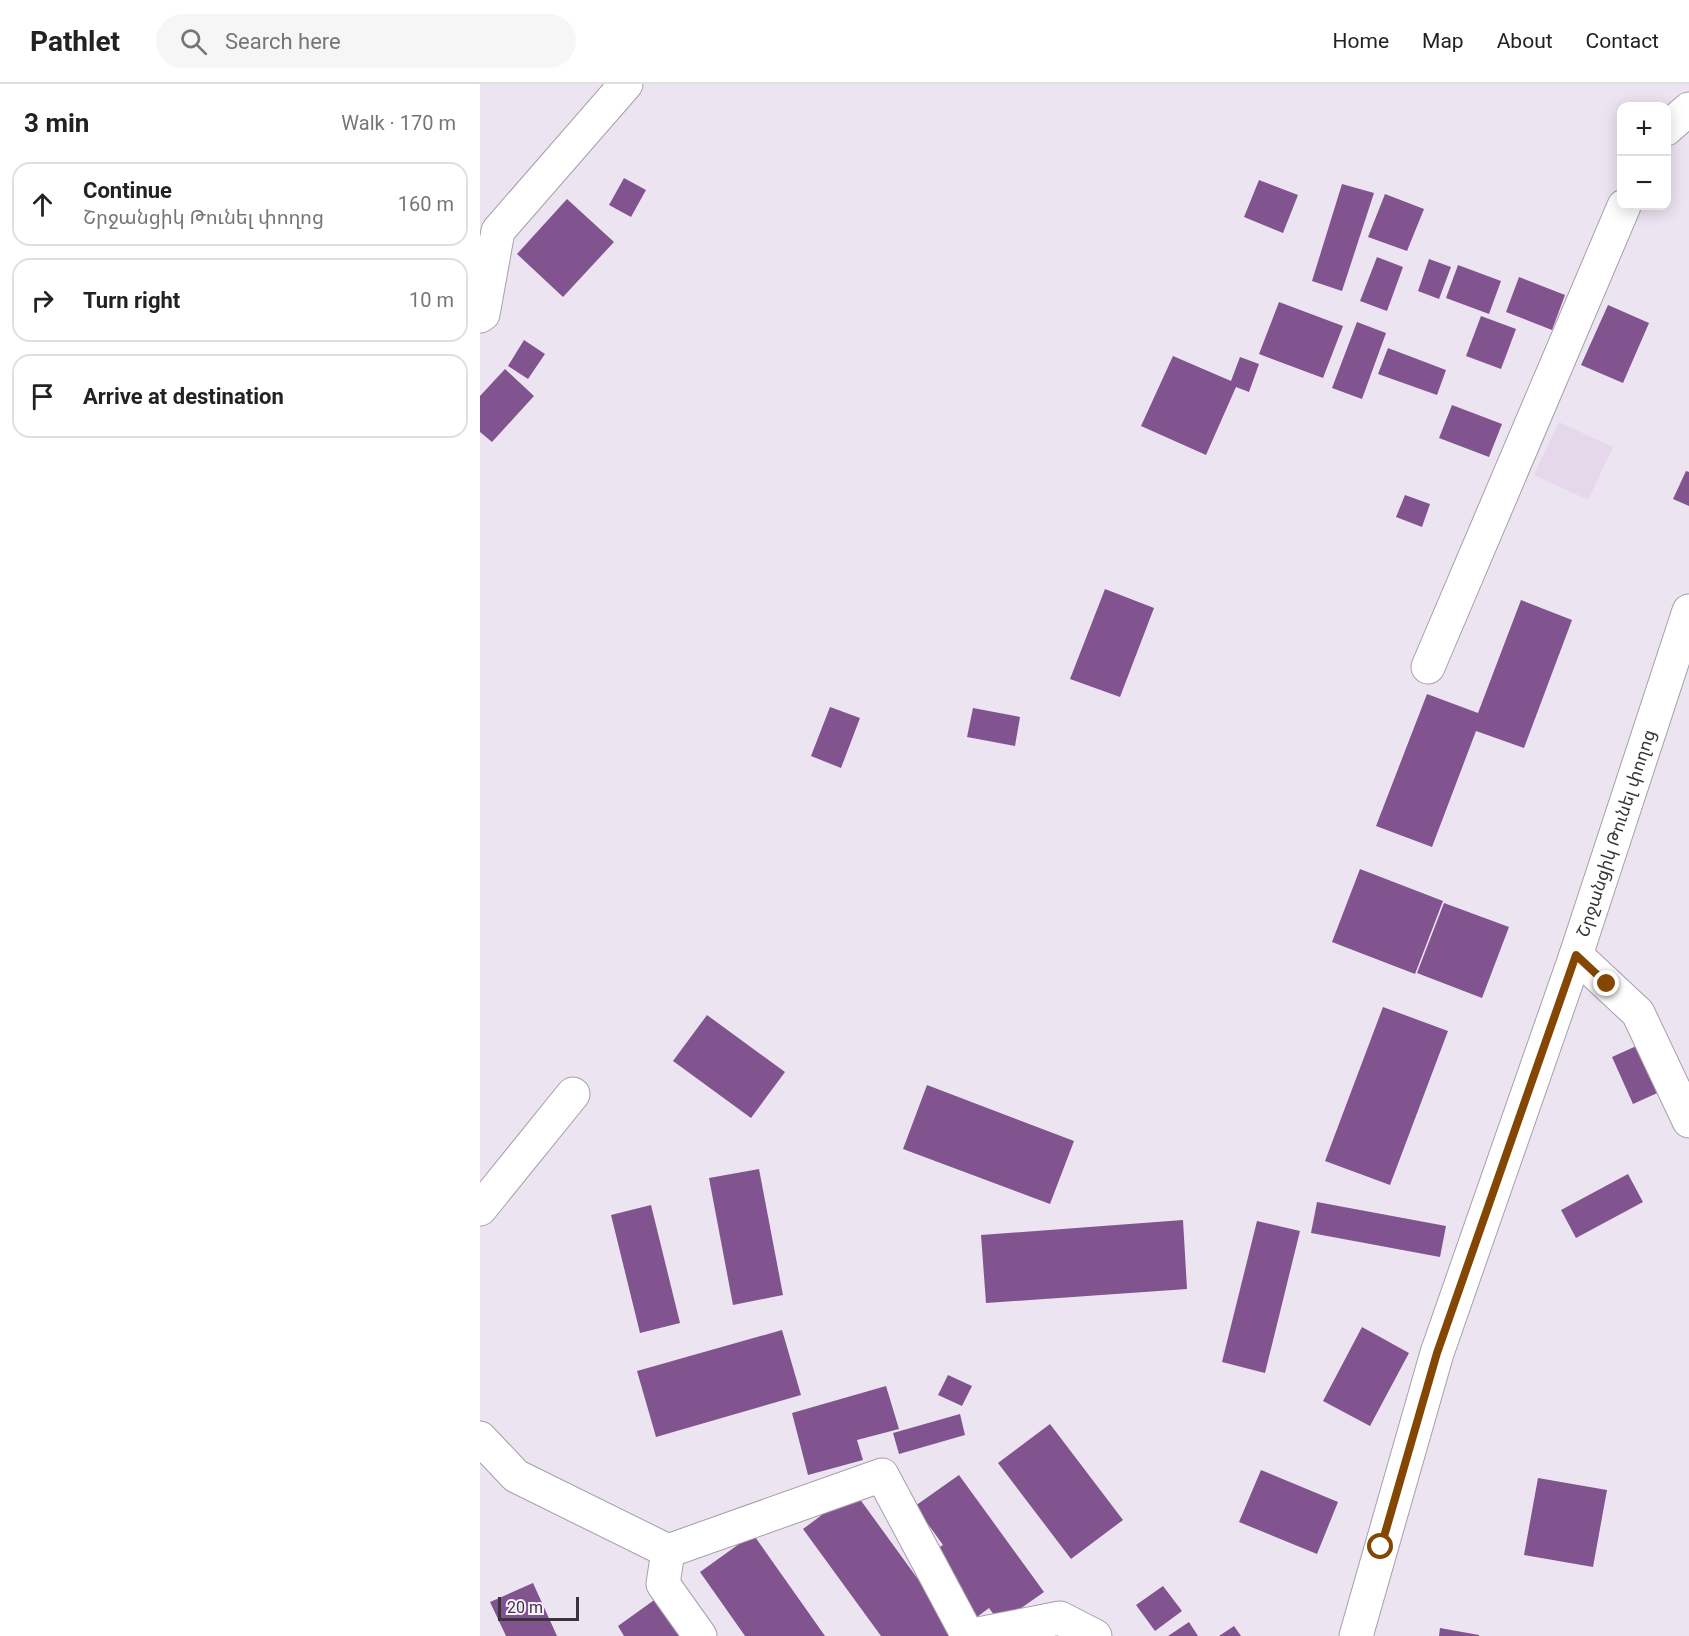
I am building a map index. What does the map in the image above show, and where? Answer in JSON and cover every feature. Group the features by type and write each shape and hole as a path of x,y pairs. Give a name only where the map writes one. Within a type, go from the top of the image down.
{"street":[{"path":"480,316 483,314 498,231 626,84"},
{"path":"1671,125 1689,109"},
{"path":"1428,667 1622,210"},
{"name":"Շրջանցիկ Թունել փողոց","path":"1353,1635 1437,1353 1576,955 1689,610"},
{"path":"1576,955 1638,1013 1689,1121"},
{"path":"480,1209 573,1095"},
{"path":"480,1438 516,1476 668,1551 882,1475 968,1636 1060,1618 1095,1636"},
{"path":"668,1551 663,1584 700,1636"}],"shaded area":[{"path":"1559,422 1613,447 1588,500 1534,475"}],"building":[{"path":"624,178 646,190 631,217 609,205"},
{"path":"1259,180 1298,195 1283,233 1244,217"},
{"path":"1342,184 1374,193 1342,291 1312,281"},
{"path":"1385,194 1424,209 1407,251 1368,237"},
{"path":"567,199 614,242 563,297 517,254"},
{"path":"1377,257 1403,267 1387,311 1360,301"},
{"path":"1429,259 1451,267 1439,299 1418,291"},
{"path":"1458,265 1501,281 1489,314 1446,298"},
{"path":"1519,277 1565,295 1552,330 1506,312"},
{"path":"1279,302 1343,326 1323,378 1259,354"},
{"path":"1608,305 1649,323 1623,383 1581,365"},
{"path":"1481,316 1516,329 1501,369 1466,356"},
{"path":"1357,322 1386,333 1362,399 1332,388"},
{"path":"524,340 545,354 528,379 508,366"},
{"path":"1388,348 1446,370 1437,395 1378,374"},
{"path":"1173,356 1231,381 1240,357 1259,364 1249,392 1236,387 1206,455 1141,426"},
{"path":"505,369 534,396 492,442 480,432 480,396"},
{"path":"1452,405 1502,424 1489,457 1439,438"},
{"path":"1686,471 1689,472 1689,506 1673,499"},
{"path":"1405,495 1430,504 1422,527 1396,517"},
{"path":"1105,589 1154,608 1120,697 1070,679"},
{"path":"1521,600 1572,620 1524,748 1476,731 1432,847 1376,826 1427,694 1478,713"},
{"path":"830,707 860,718 841,768 811,756"},
{"path":"973,708 1020,717 1015,746 967,737"},
{"path":"1360,869 1443,901 1415,974 1332,942"},
{"path":"1444,903 1509,927 1482,998 1417,973"},
{"path":"1383,1007 1448,1031 1390,1185 1325,1161"},
{"path":"707,1015 785,1072 751,1118 673,1061"},
{"path":"1643,1043 1664,1090 1633,1104 1612,1057"},
{"path":"927,1085 1074,1141 1050,1204 903,1149"},
{"path":"759,1169 783,1295 733,1305 709,1178"},
{"path":"1628,1174 1643,1202 1576,1238 1561,1210"},
{"path":"1317,1202 1446,1226 1440,1257 1311,1233"},
{"path":"651,1205 680,1323 640,1333 611,1215"},
{"path":"1183,1220 1187,1289 986,1303 981,1235"},
{"path":"1257,1221 1300,1231 1265,1373 1222,1362"},
{"path":"1362,1327 1409,1353 1370,1426 1323,1401"},
{"path":"782,1330 801,1395 656,1437 637,1371"},
{"path":"948,1375 972,1386 962,1406 938,1395"},
{"path":"886,1386 899,1429 857,1440 863,1460 808,1475 792,1413"},
{"path":"960,1414 965,1435 899,1454 893,1433"},
{"path":"1050,1424 1123,1520 1071,1559 998,1463"},
{"path":"1261,1470 1338,1502 1317,1554 1239,1522"},
{"path":"959,1475 1044,1592 1000,1623 989,1608 977,1617 931,1553 943,1545 915,1506"},
{"path":"1538,1478 1607,1490 1593,1567 1524,1555"},
{"path":"854,1491 957,1633 954,1636 881,1636 803,1529"},
{"path":"753,1534 825,1636 745,1636 700,1572"},
{"path":"533,1583 557,1636 506,1636 490,1602"},
{"path":"1163,1586 1182,1611 1155,1631 1136,1605"},
{"path":"657,1598 685,1636 624,1636 618,1626"},
{"path":"1189,1622 1198,1636 1168,1636"},
{"path":"1234,1626 1241,1636 1219,1636"},
{"path":"1440,1628 1479,1635 1479,1636 1439,1636"}],"route":[{"path":"1381,1547 1437,1353 1576,955 1607,984"}]}
